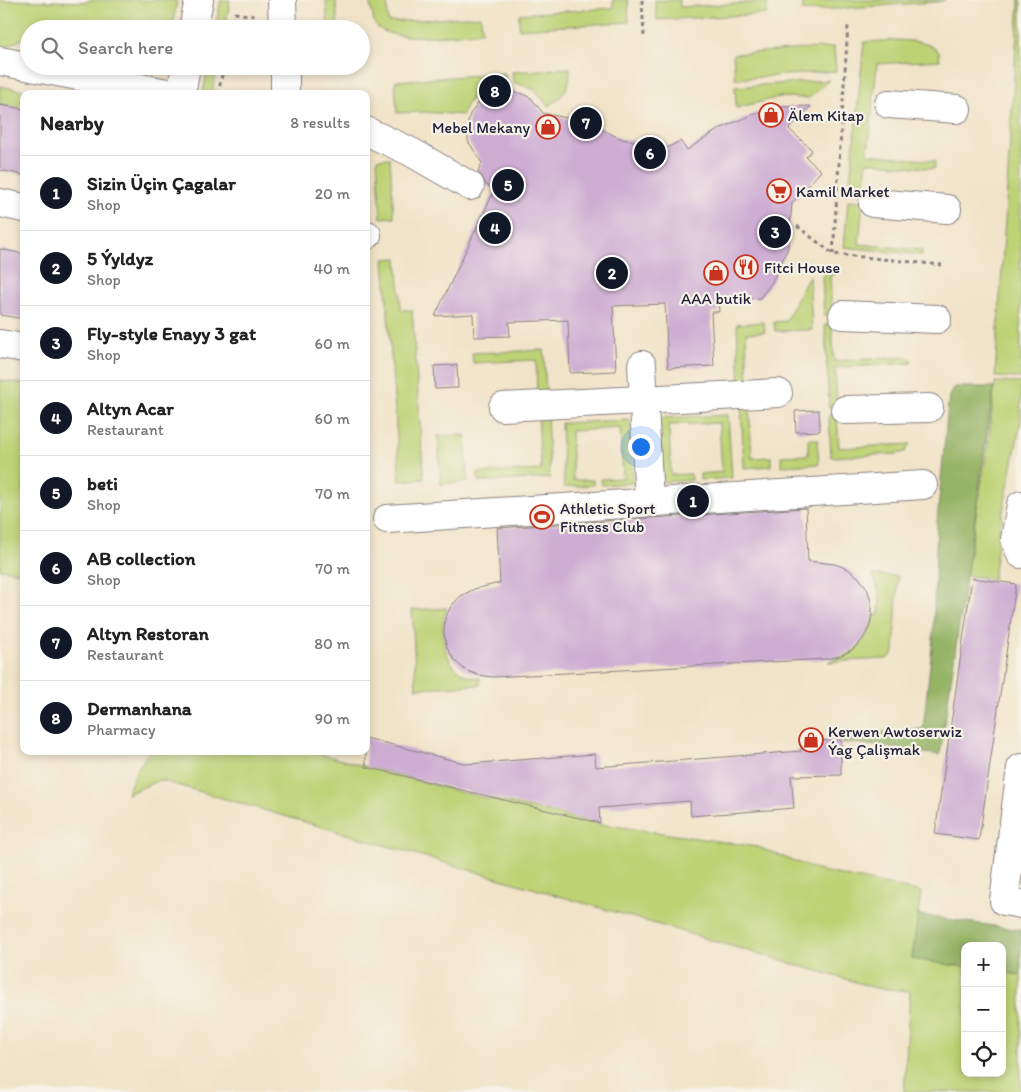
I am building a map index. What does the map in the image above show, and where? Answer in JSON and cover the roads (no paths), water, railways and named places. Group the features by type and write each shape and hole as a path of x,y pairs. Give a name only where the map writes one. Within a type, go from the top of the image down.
{"lane":[{"path":"195,20 199,0"},
{"path":"282,0 283,20"},
{"path":"0,61 20,65"},
{"path":"73,75 151,90"},
{"path":"182,90 184,75"},
{"path":"285,75 285,90"},
{"path":"889,104 956,109"},
{"path":"370,133 411,152 470,186"},
{"path":"873,203 947,209"},
{"path":"0,204 20,207"},
{"path":"843,315 937,319"},
{"path":"0,344 20,347"},
{"path":"642,364 649,502"},
{"path":"503,407 778,393"},
{"path":"845,410 929,408"},
{"path":"387,519 923,485"},
{"path":"1021,505 1015,539 1021,554"},
{"path":"1021,768 1004,901 1021,904"}],"place":[{"name":"Dermanhana","path":"495,91"},
{"name":"Älem Kitap","path":"771,115"},
{"name":"Altyn Restoran","path":"586,123"},
{"name":"Mebel Mekany","path":"548,127"},
{"name":"AB collection","path":"650,153"},
{"name":"beti","path":"508,185"},
{"name":"Kamil Market","path":"779,191"},
{"name":"Altyn Acar","path":"495,228"},
{"name":"Fly-style Enayy 3 gat","path":"775,232"},
{"name":"Fitci House","path":"746,267"},
{"name":"5 Ýyldyz","path":"612,273"},
{"name":"AAA butik","path":"716,273"},
{"name":"Sizin Üçin Çagalar","path":"693,501"},
{"name":"Athletic Sport Fitness Club","path":"542,517"},
{"name":"Kerwen Awtoserwiz Ýag Çalişmak","path":"811,740"}]}
